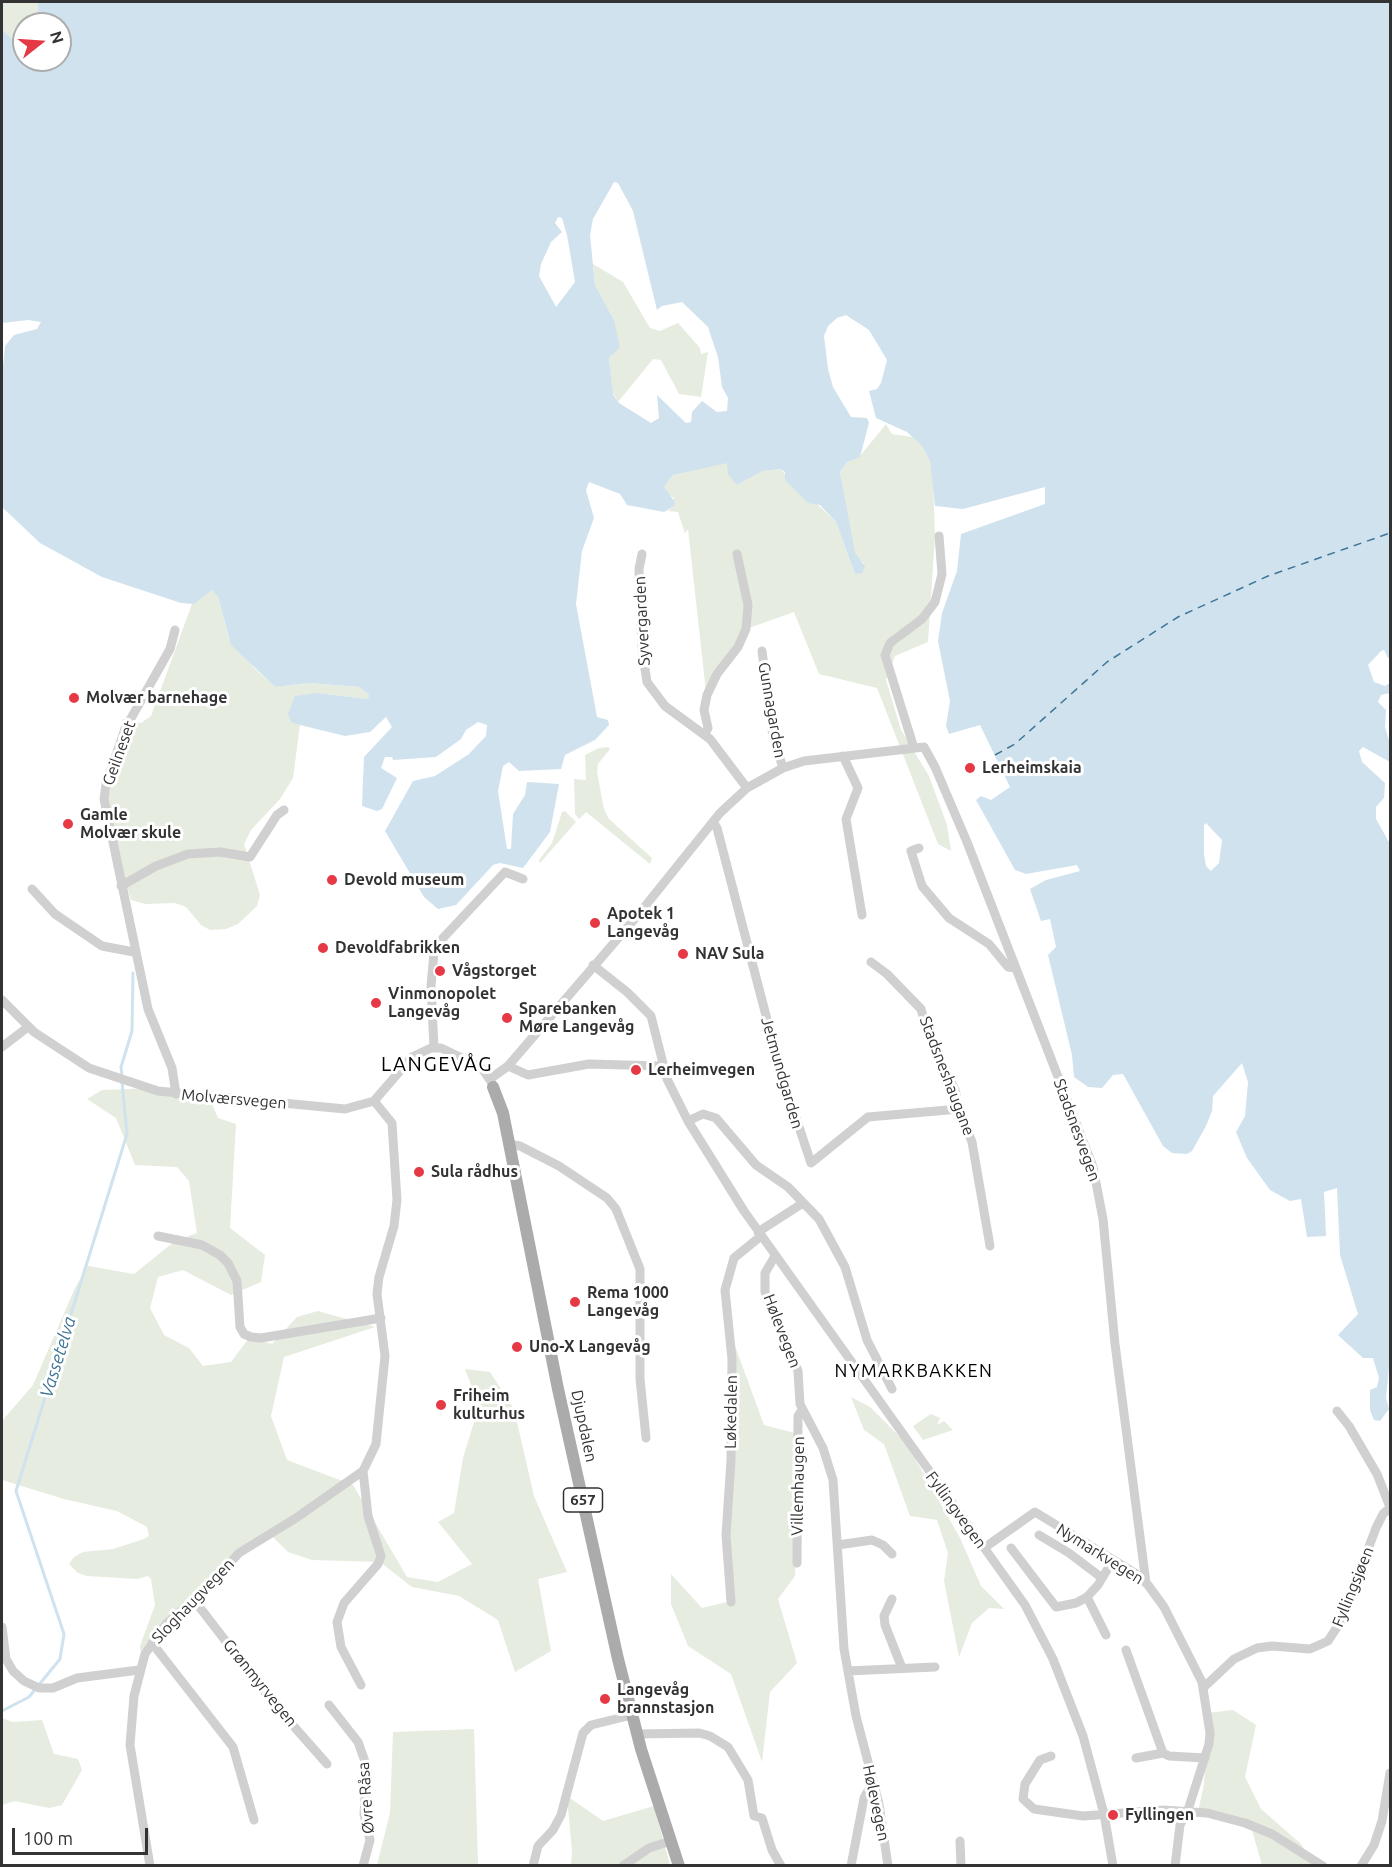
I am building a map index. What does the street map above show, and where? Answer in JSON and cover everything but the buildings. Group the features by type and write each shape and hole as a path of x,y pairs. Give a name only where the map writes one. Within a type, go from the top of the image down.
{"main road":[{"name":"Djupdalen","path":"491,1083 496,1107 505,1130 561,1400 632,1715 679,1866"}],"street":[{"path":"361,1685 341,1647 337,1622 344,1603 378,1564 381,1556 368,1516 363,1471 370,1458 378,1429 385,1356 377,1294 379,1277 395,1217 395,1153 392,1123 374,1101 412,1058 434,1048 441,1048 481,1067 491,1083 508,1066 713,822 747,788 783,768 804,761 914,748 885,655 890,643 922,619 935,602 942,574 939,536"},
{"name":"Syvergarden","path":"642,554 639,569 644,672 655,694 665,706 705,734 747,788"},
{"path":"705,734 708,728 704,710 707,695 717,674 738,647 746,629 748,605 737,554"},
{"name":"Geilneset","path":"175,630 170,649 125,729 106,784 104,803 134,952 152,1021 172,1068 176,1094"},
{"name":"Gunnagarden","path":"762,651 773,737 783,768"},
{"name":"Stadsnesvegen","path":"914,748 924,747 935,766 1087,1148 1098,1189 1146,1583"},
{"path":"843,756 858,788 846,819 862,915"},
{"path":"121,886 156,866 188,854 220,852 250,857 277,815 284,810"},
{"name":"Jetmundgarden","path":"713,822 717,828 781,1073 812,1163 868,1117 959,1110"},
{"path":"919,848 911,851 922,886 949,918 989,945 1008,967 1016,968"},
{"path":"434,1048 431,986 434,953 443,939 505,872 523,879"},
{"path":"32,889 55,914 102,946 134,952"},
{"name":"Stadsneshaugane","path":"871,962 887,974 921,1009 929,1037 955,1090 959,1110 972,1142 990,1246"},
{"name":"Fyllingvegen","path":"593,966 627,992 651,1016 656,1028 662,1066 688,1121 759,1234 1025,1605 1053,1659 1080,1728 1104,1814 1113,1866"},
{"name":"Molværsvegen","path":"2,1000 28,1027 74,1060 116,1079 146,1089 176,1094 345,1109 374,1101"},
{"path":"2,1047 28,1027"},
{"path":"508,1066 528,1075 590,1064 662,1066"},
{"path":"688,1121 703,1114 716,1118 756,1165 788,1187 819,1219 845,1267 867,1340 892,1389"},
{"path":"508,1144 520,1146 559,1166 607,1198 616,1209 640,1269 640,1379 646,1438"},
{"path":"759,1234 803,1203"},
{"name":"Løkedalen","path":"731,1602 726,1535 732,1359 725,1290 736,1255 759,1234"},
{"path":"158,1236 202,1245 228,1263 237,1281 240,1327 244,1334 251,1337 261,1338 381,1318"},
{"name":"Hølevegen","path":"775,1256 765,1272 765,1292 798,1371 802,1410 824,1448 830,1467 838,1545 841,1619 848,1671 873,1782 888,1866"},
{"name":"Villemhaugen","path":"796,1563 798,1416 802,1410"},
{"name":"Fyllingsjøen","path":"1203,1688 1221,1670 1245,1653 1263,1646 1310,1649 1320,1646 1334,1636 1376,1528 1383,1514 1390,1507 1372,1465 1349,1426 1337,1411"},
{"name":"Sloghaugvegen","path":"150,1866 130,1744 132,1708 139,1670 152,1643 166,1624 194,1600 239,1553 296,1518 363,1471"},
{"name":"Nymarkvegen","path":"984,1548 1035,1512 1146,1583 1164,1607 1203,1688 1210,1732 1205,1758 1188,1810 1180,1825 1175,1866"},
{"path":"1039,1535 1078,1559 1101,1578"},
{"path":"838,1545 872,1540 883,1545 892,1554"},
{"path":"1011,1548 1056,1607 1076,1604 1087,1597 1113,1560"},
{"path":"1087,1597 1106,1635"},
{"path":"892,1599 884,1616 885,1624 902,1668"},
{"name":"Grønmyrvegen","path":"194,1600 275,1705 327,1764"},
{"path":"2,1627 7,1661 18,1676 37,1686 53,1688 77,1678 139,1670"},
{"path":"152,1643 236,1752 254,1820"},
{"path":"1126,1650 1163,1753"},
{"path":"848,1671 935,1667"},
{"name":"Øvre Råsa","path":"329,1705 358,1742 367,1767 364,1814 369,1840 363,1866"},
{"path":"533,1866 538,1846 554,1830 561,1815 583,1733 591,1725 632,1715"},
{"path":"638,1734 699,1733 710,1736 728,1747 748,1780 754,1816 762,1818 772,1850 781,1866"},
{"path":"1136,1758 1163,1753 1169,1756 1205,1758"},
{"path":"1051,1756 1040,1760 1025,1784 1023,1796 1028,1805 1034,1809 1078,1816 1188,1810 1245,1823 1287,1842 1323,1866"},
{"path":"1361,1866 1374,1845 1382,1821 1390,1773"},
{"path":"851,1866 864,1798 873,1782"},
{"path":"623,1866 649,1848 671,1841"},
{"path":"960,1841 961,1866"}],"shaded area":[{"path":"2,2 38,2 38,12 12,12 12,39 2,29"},
{"path":"593,264 623,282 650,328 660,331 678,323 700,348 701,354 708,352 701,397 679,394 661,360 653,359 618,402 612,392 609,358 612,354 614,320 595,285"},
{"path":"886,424 892,434 912,437 922,446 930,461 935,536 928,642 895,656 886,680 901,730 929,776 947,825 951,851 938,844 877,688 819,674 794,612 746,629 706,692 688,529 685,533 678,512 668,511 673,507 674,498 665,492 664,487 673,475 721,463 727,463 737,485 763,471 780,469 836,522 855,574 864,563 856,557 852,544 840,472 847,462 860,456"},
{"path":"212,590 218,597 229,639 255,669 275,687 308,683 360,687 369,695 368,699 317,693 292,723 300,725 293,778 280,799 251,830 244,844 260,895 257,906 238,924 226,929 210,930 201,925 186,907 175,903 145,904 131,900 105,820 116,745 123,719 141,723 151,716 192,604"},
{"path":"608,747 610,749 598,764 597,772 604,809 609,819 652,858 650,864 586,812 579,819 575,814 574,779 586,780 585,755 599,748"},
{"path":"565,811 576,822 540,863 539,860 552,843 562,812"},
{"path":"155,1088 209,1097 218,1118 236,1124 230,1228 265,1255 261,1282 231,1295 183,1270 158,1277 150,1308 164,1335 189,1348 203,1366 231,1362 249,1338 272,1344 297,1317 318,1311 375,1327 284,1357 271,1416 287,1460 353,1485 407,1577 438,1582 472,1564 438,1522 454,1513 463,1458 479,1406 465,1369 490,1372 514,1409 534,1496 567,1572 538,1579 551,1651 515,1672 498,1620 459,1596 412,1587 380,1562 312,1560 288,1552 268,1532 192,1598 156,1647 142,1660 140,1646 155,1605 151,1579 148,1576 137,1579 87,1576 78,1573 69,1564 74,1557 83,1552 113,1549 144,1539 149,1536 147,1527 117,1511 64,1499 2,1480 2,1421 33,1385 75,1288 88,1266 134,1274 175,1241 197,1233 189,1181 177,1167 135,1165 116,1118 87,1099 102,1090"},
{"path":"735,1346 764,1425 802,1435 795,1576 778,1599 797,1663 770,1692 762,1762 731,1674 688,1646 671,1604 671,1574 702,1608 731,1601 726,1537"},
{"path":"851,1397 870,1407 907,1444 960,1538 981,1586 1004,1609 989,1608 972,1623 959,1657 944,1581 948,1553 937,1520 910,1516 884,1444 864,1430"},
{"path":"931,1414 940,1418 937,1425 944,1421 953,1430 923,1440 913,1426"},
{"path":"1233,1710 1256,1725 1245,1777 1261,1809 1301,1844 1314,1865 1262,1865 1251,1827 1198,1812 1204,1784 1208,1713"},
{"path":"2,1718 13,1722 42,1720 54,1754 78,1759 82,1770 62,1805 49,1808 15,1801 2,1805"},
{"path":"474,1729 478,1865 377,1865 390,1813 393,1732"},
{"path":"567,1796 603,1821 654,1806 670,1865 571,1865"}],"water":[{"path":"38,2 1390,2 1390,657 1388,658 1384,650 1381,651 1368,665 1374,682 1385,686 1390,683 1390,693 1381,695 1378,702 1386,710 1385,727 1390,744 1390,762 1363,747 1359,751 1362,762 1385,783 1384,798 1376,807 1376,819 1390,844 1390,1357 1386,1398 1389,1409 1380,1421 1374,1420 1370,1410 1370,1390 1377,1387 1379,1378 1373,1358 1363,1358 1338,1335 1358,1314 1340,1255 1337,1188 1324,1192 1326,1236 1307,1237 1301,1199 1290,1201 1270,1190 1247,1158 1236,1132 1245,1116 1248,1082 1242,1063 1213,1096 1212,1111 1206,1126 1192,1151 1187,1154 1172,1153 1163,1146 1123,1074 1113,1075 1102,1088 1088,1087 1074,1077 1072,1055 1048,955 1056,947 1050,919 1041,921 1030,889 1046,880 1080,871 1077,865 1026,874 1015,870 976,800 981,796 991,800 1010,787 980,725 949,734 946,726 950,701 938,641 942,613 957,571 961,534 1045,504 1045,487 963,509 935,506 930,461 922,446 907,432 876,418 869,391 877,389 881,383 887,360 869,330 846,315 837,318 828,326 824,336 833,387 851,417 867,418 869,423 860,457 847,462 840,472 855,553 865,566 862,573 855,574 836,522 820,505 808,503 785,480 785,472 780,469 763,471 737,485 728,474 727,463 673,475 664,487 675,502 673,507 664,512 627,505 620,494 589,482 586,490 594,518 582,551 576,604 597,717 608,720 609,725 595,740 565,755 561,769 519,771 509,762 503,766 498,791 507,849 511,849 513,814 525,795 527,782 559,784 550,832 523,868 500,863 493,865 456,905 438,909 424,897 385,831 413,781 435,776 469,754 486,736 487,725 478,722 466,730 461,739 436,757 393,760 392,757 385,757 381,768 397,778 382,809 377,811 362,806 364,757 392,727 386,717 370,732 345,736 292,723 288,714 295,696 317,693 368,699 369,695 360,687 308,683 275,687 231,645 218,597 212,590 194,604 181,603 102,577 40,543 2,507 2,377 5,346 14,335 37,329 41,322 28,320 2,323 2,29 12,39 12,72 72,72 72,12 38,12","holes":["614,182 618,183 633,211 657,310 662,306 682,302 708,327 718,357 722,387 728,398 727,411 717,412 702,401 692,412 691,422 686,423 657,395 659,418 651,423 619,403 613,395 609,358 620,347 614,320 595,285 590,235 593,219","558,217 562,218 575,282 556,307 539,276 541,264 551,242 562,232 555,223","1206,823 1222,840 1219,863 1211,871 1206,866 1204,854 1204,825"]}],"waterway":[{"name":"Vassetelva","path":"122,1076 121,1067 132,1031 133,973"},
{"name":"Vassetelva","path":"2,1711 29,1697 60,1659 64,1634 16,1491 127,1134 122,1082"}],"ferry route":[{"path":"995,755 1015,744 1107,662 1178,617 1268,576 1390,533"}],"place":[{"name":"Molvær barnehage","path":"74,698"},
{"name":"Lerheimskaia","path":"970,768"},
{"name":"Gamle Molvær skule","path":"68,824"},
{"name":"Devold museum","path":"332,880"},
{"name":"Apotek 1 Langevåg","path":"595,923"},
{"name":"Devoldfabrikken","path":"323,948"},
{"name":"NAV Sula","path":"683,954"},
{"name":"Vågstorget","path":"440,971"},
{"name":"Vinmonopolet Langevåg","path":"376,1003"},
{"name":"Sparebanken Møre Langevåg","path":"507,1018"},
{"name":"Lerheimvegen","path":"636,1070"},
{"name":"Sula rådhus","path":"419,1172"},
{"name":"Rema 1000 Langevåg","path":"575,1302"},
{"name":"Uno-X Langevåg","path":"517,1347"},
{"name":"Friheim kulturhus","path":"441,1405"},
{"name":"Langevåg brannstasjon","path":"605,1699"},
{"name":"Fyllingen","path":"1113,1815"}],"district":[{"name":"LANGEVÅG","path":"437,1064"},
{"name":"NYMARKBAKKEN","path":"914,1371"}]}
